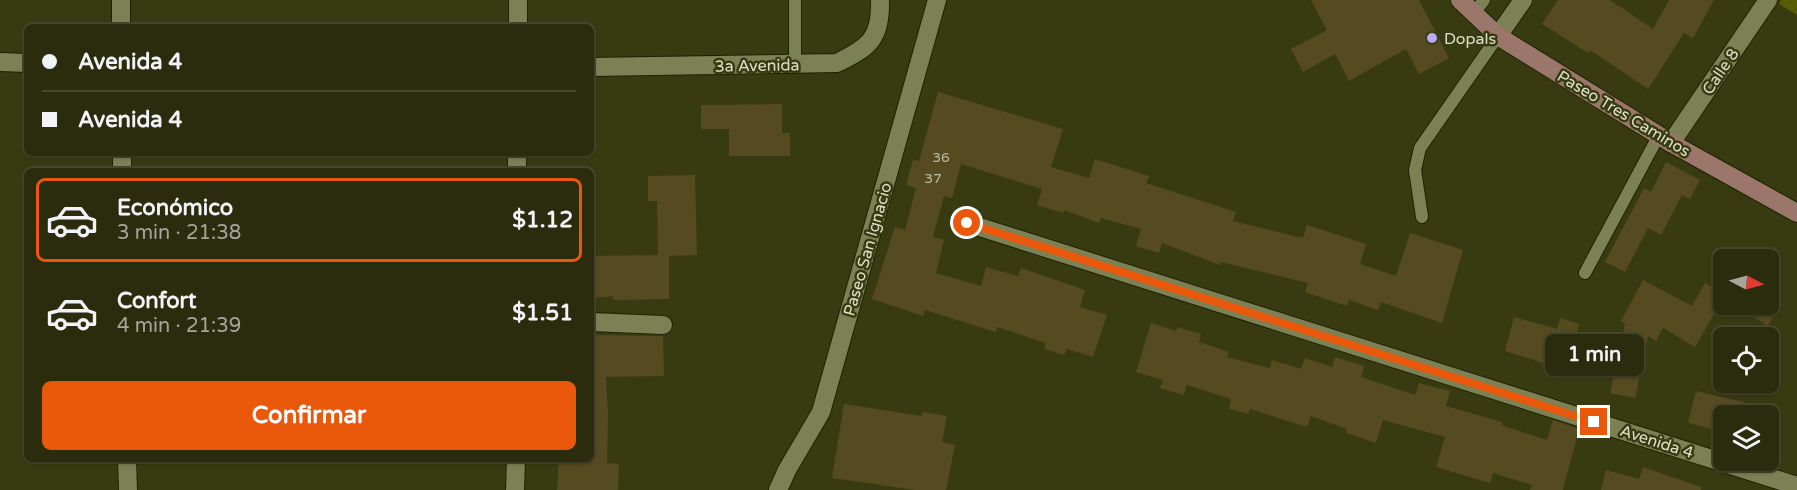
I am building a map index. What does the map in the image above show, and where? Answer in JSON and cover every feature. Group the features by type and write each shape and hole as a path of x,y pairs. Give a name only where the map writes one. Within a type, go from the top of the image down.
{"street":[{"path":"121,0 121,24"},
{"path":"518,0 518,24"},
{"name":"3a Avenida","path":"594,67 837,63 861,52 877,34 880,0"},
{"name":"Paseo San Ignacio","path":"778,490 821,412 937,0"},
{"name":"Paseo Tres Caminos","path":"1460,0 1479,7 1498,36 1665,139 1797,213"},
{"path":"1498,36 1523,0"},
{"name":"Calle 8","path":"1665,139 1768,0"},
{"path":"0,62 24,63"},
{"name":"Avenida 4","path":"967,223 1796,485"},
{"path":"594,322 663,325"},
{"path":"127,462 128,490"},
{"path":"515,490 516,462"}],"lane":[{"path":"795,0 795,64"},
{"path":"1422,217 1415,170 1420,148 1498,36"},
{"path":"1585,273 1665,139"}],"shaded area":[{"path":"1781,0 1797,0 1797,15 1779,4"}],"building":[{"path":"1311,0 1419,0 1449,58 1419,74 1406,49 1349,81 1335,54 1303,72 1291,49 1327,30"},
{"path":"1558,0 1610,0 1653,29 1669,0 1714,0 1693,38 1684,33 1648,89 1590,50 1588,53 1542,24"},
{"path":"938,92 1063,129 1051,167 1089,178 1095,159 1149,176 1146,183 1236,212 1233,221 1303,238 1307,225 1366,244 1360,264 1396,276 1410,233 1463,250 1442,323 1381,302 1378,310 1349,300 1347,306 1305,292 1308,283 1221,262 1220,265 1162,243 1159,253 1136,246 1141,229 1101,218 1099,223 1064,210 1063,213 1037,205 1042,189 961,164 952,198 944,196 933,237 944,240 936,273 981,286 986,267 1018,276 1021,268 1085,290 1080,307 1107,315 1093,357 1067,349 1064,355 1044,349 1046,343 997,327 996,332 925,310 923,316 872,299 895,227 905,230 916,188 906,185 913,160 919,161"},
{"path":"782,104 782,133 790,133 790,156 729,156 729,129 701,129 701,105"},
{"path":"1666,162 1700,180 1690,199 1682,195 1661,235 1648,228 1625,272 1605,262 1644,188 1651,192"},
{"path":"695,175 697,255 669,256 669,299 613,300 613,296 594,298 594,256 658,255 657,201 648,201 648,176"},
{"path":"1643,280 1692,306 1705,283 1713,288 1714,315 1695,347 1663,328 1656,341 1648,336 1635,398 1610,393 1625,324 1621,321"},
{"path":"1750,315 1774,315 1768,326"},
{"path":"1514,317 1557,329 1560,318 1579,324 1566,370 1505,351"},
{"path":"1151,323 1176,331 1177,327 1201,334 1199,342 1229,352 1227,357 1270,368 1272,360 1301,369 1305,358 1332,367 1335,357 1364,366 1361,377 1415,395 1419,383 1450,391 1446,406 1502,422 1501,425 1547,440 1553,420 1579,429 1563,490 1530,490 1532,485 1493,473 1490,483 1436,467 1445,437 1383,420 1376,443 1346,433 1347,429 1311,416 1307,427 1250,409 1248,414 1229,409 1231,399 1187,385 1184,395 1160,388 1163,380 1136,372"},
{"path":"594,335 663,336 664,376 606,377 607,463 619,464 618,490 557,490 559,462 594,462"},
{"path":"1696,391 1755,405 1713,405 1713,429 1688,423"},
{"path":"844,404 922,416 923,412 947,416 942,442 955,445 946,490 915,490 832,478"},
{"path":"1643,467 1701,487 1701,490 1601,490 1606,470 1639,479"}],"place":[{"name":"Dopals","path":"1432,38"}],"route":[{"path":"967,223 1594,422"}]}
